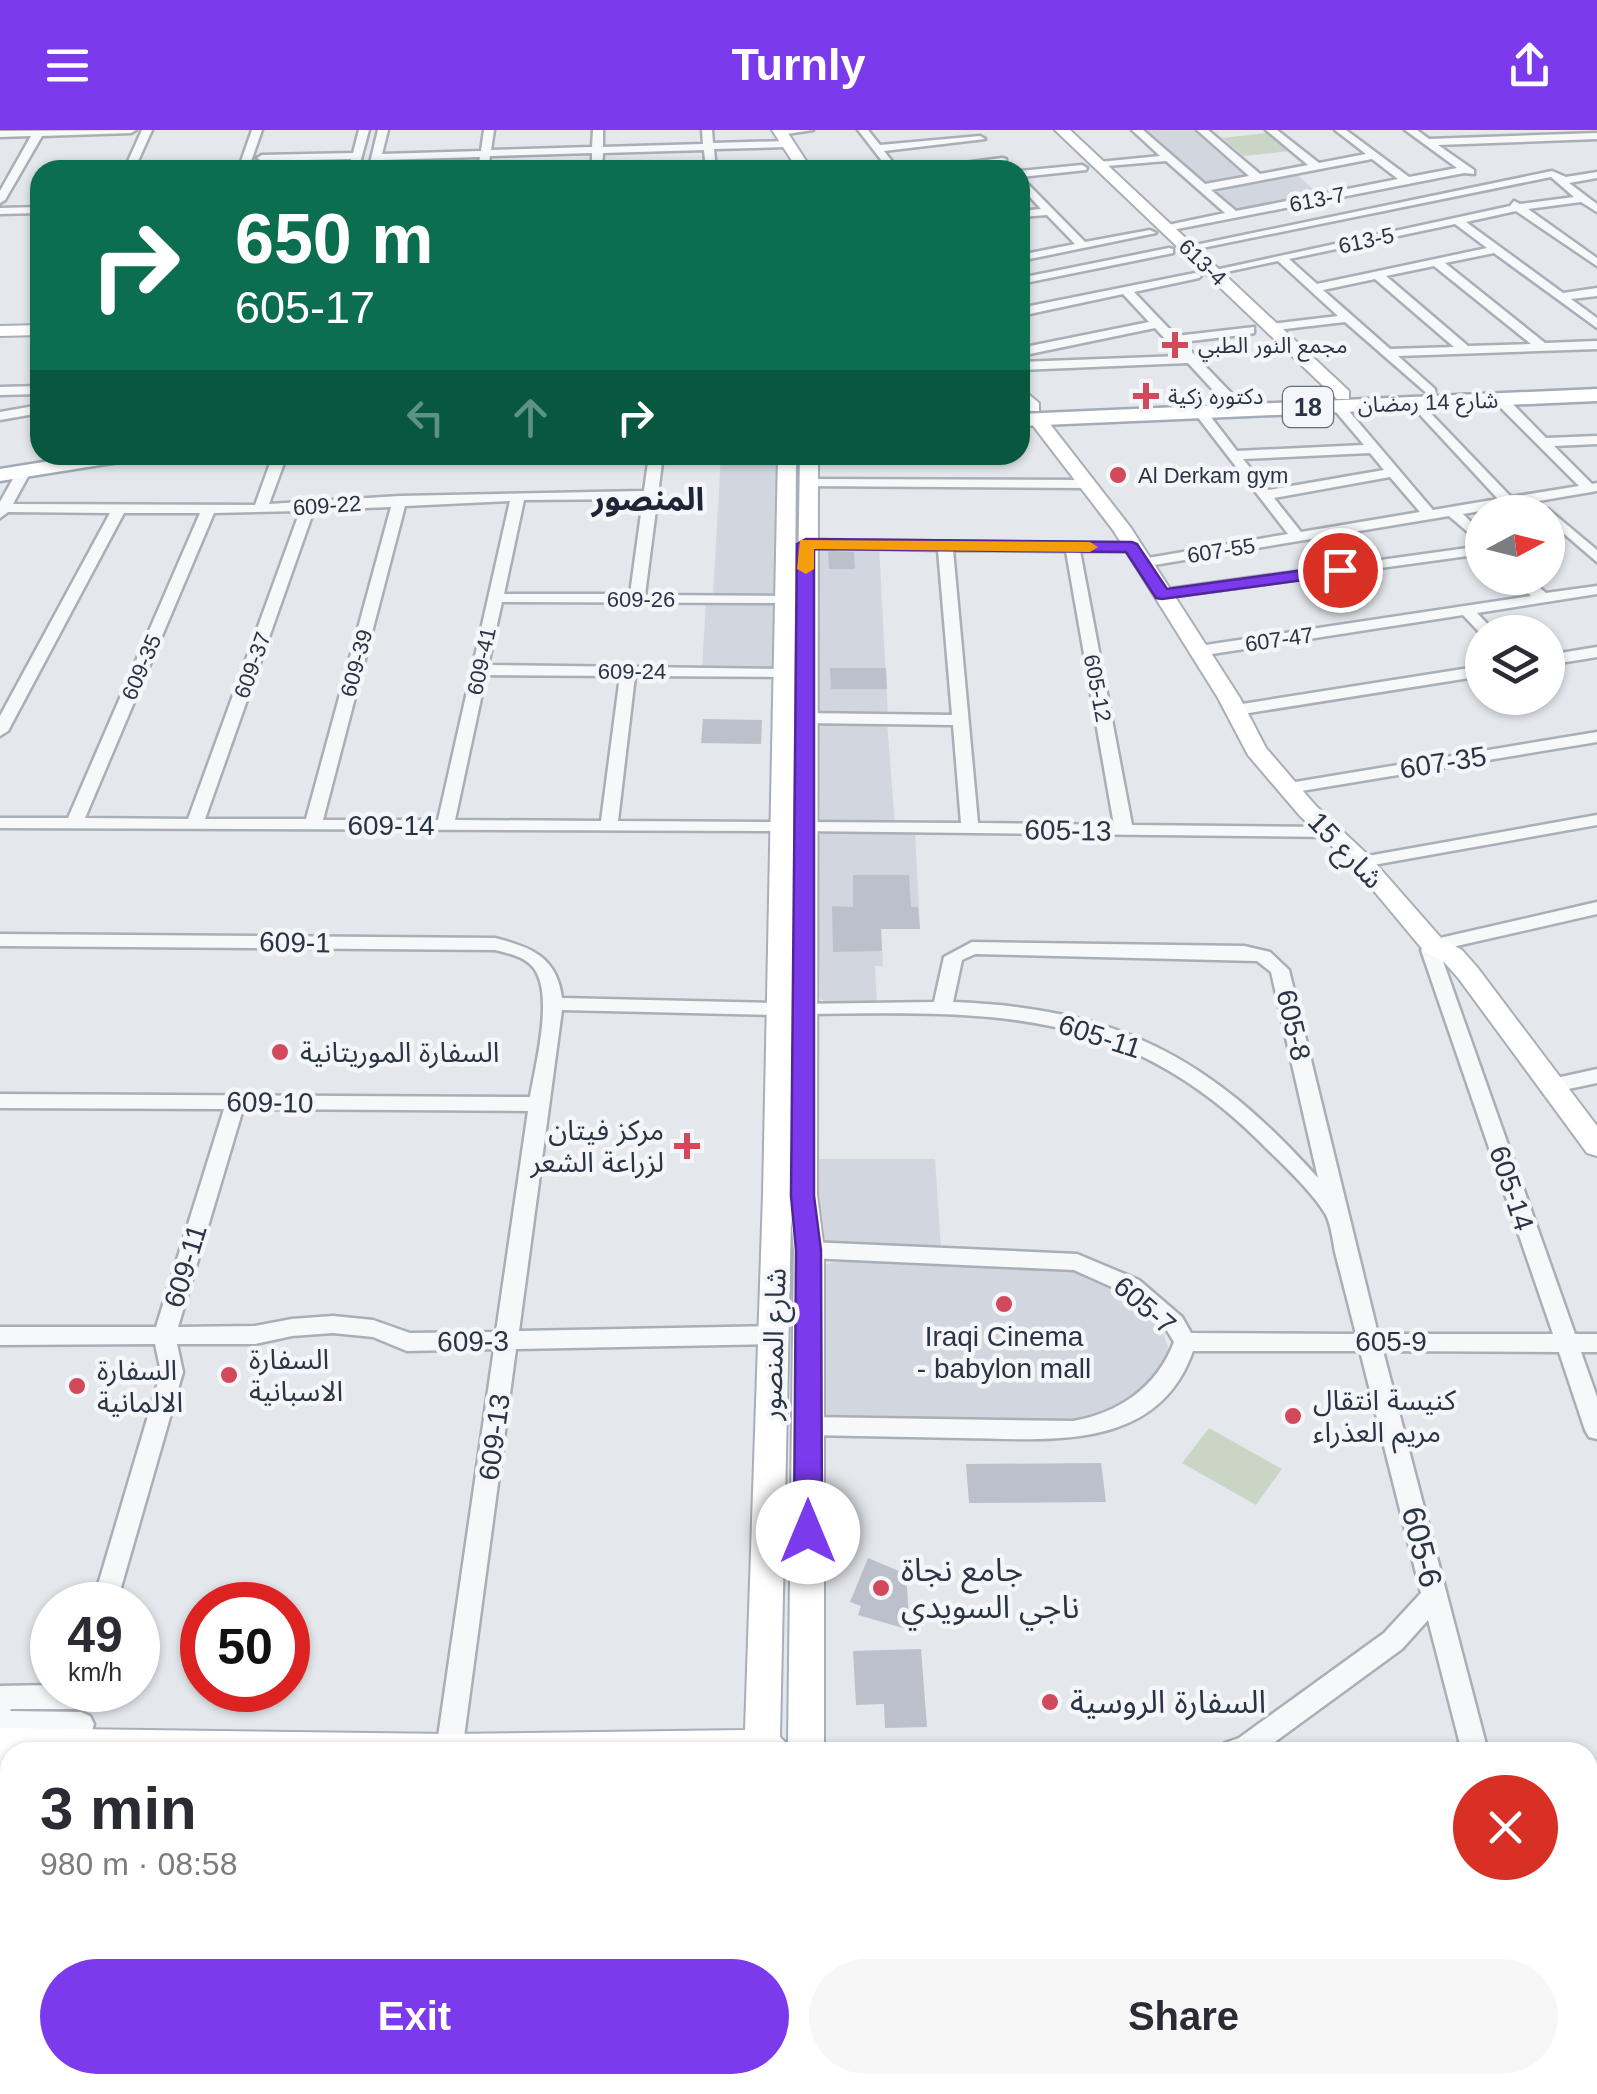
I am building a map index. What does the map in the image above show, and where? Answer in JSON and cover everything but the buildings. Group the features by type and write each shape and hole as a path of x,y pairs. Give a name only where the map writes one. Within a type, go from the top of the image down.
{"main road":[{"name":"شارع 14 رمضان","path":"1423,397 1597,386"},
{"name":"شارع 14 رمضان","path":"1030,411 1230,400 1597,395"},
{"name":"شارع 14 رمضان","path":"1030,411 1199,411 1333,399"},
{"path":"0,465 30,460"},
{"path":"0,475 62,465"}],"street":[{"path":"0,134 131,130"},
{"path":"134,160 147,130"},
{"path":"246,160 257,130"},
{"path":"261,160 271,130"},
{"path":"356,160 364,130"},
{"path":"376,160 383,130"},
{"path":"484,160 489,130"},
{"path":"598,130 598,160"},
{"path":"708,130 710,160"},
{"path":"376,157 709,147 808,130"},
{"path":"863,130 887,160"},
{"name":"613-4","path":"1043,130 1167,228 1195,276 1250,330 1333,399"},
{"name":"613-4","path":"1062,130 1150,233 1212,272 1271,328 1333,399"},
{"path":"1137,130 1234,215"},
{"path":"1202,130 1258,178"},
{"path":"1271,130 1317,166"},
{"path":"1340,130 1408,181"},
{"path":"1410,130 1591,254 1597,264"},
{"path":"1482,130 1495,139"},
{"path":"0,200 39,131"},
{"path":"878,148 976,134 1000,160"},
{"path":"1426,142 1530,134 1597,136"},
{"path":"782,135 798,160"},
{"path":"308,160 357,156"},
{"path":"1203,188 1374,156"},
{"path":"1030,180 1168,158"},
{"name":"613-7","path":"1167,228 1466,169"},
{"path":"1030,279 1489,185 1552,174 1561,178 1597,176"},
{"path":"1561,178 1562,185 1597,209"},
{"path":"1030,191 1082,246"},
{"name":"613-5","path":"1212,272 1519,207 1583,200"},
{"path":"0,211 30,210"},
{"path":"1030,213 1050,211"},
{"path":"1458,221 1597,324"},
{"path":"1030,256 1150,233"},
{"path":"1314,288 1496,249"},
{"path":"1281,258 1387,353 1502,495"},
{"path":"1438,263 1542,347"},
{"path":"1378,274 1465,350"},
{"path":"1030,310 1195,276"},
{"path":"1126,290 1230,400"},
{"path":"1560,296 1597,292"},
{"path":"1271,328 1348,318"},
{"path":"1030,350 1158,324"},
{"path":"0,331 30,330"},
{"path":"1173,340 1250,330"},
{"path":"0,340 30,338"},
{"path":"1387,353 1597,345"},
{"path":"1030,366 1191,359"},
{"path":"0,391 30,390"},
{"path":"1499,398 1593,488"},
{"path":"1333,399 1430,515"},
{"path":"0,416 30,411"},
{"path":"1199,411 1297,537"},
{"name":"شارع 15","path":"1030,415 1132,548 1236,710 1256,750 1362,862 1433,946 1452,956 1468,972 1597,1146"},
{"path":"1542,442 1597,440"},
{"path":"1233,455 1373,449"},
{"path":"260,509 276,465"},
{"path":"636,599 655,465"},
{"name":"شارع المنصور","path":"766,1742 772,1335 791,1008 794,827 784,672 787,465"},
{"path":"808,469 1085,484"},
{"name":"شارع المنصور","path":"794,827 806,718 808,469"},
{"path":"2,511 24,471"},
{"path":"1264,495 1393,472"},
{"name":"607-55","path":"1550,495 1593,488"},
{"name":"609-22","path":"2,511 260,509 400,500 651,495"},
{"name":"609-41","path":"445,826 518,496"},
{"name":"609-39","path":"313,825 400,500"},
{"name":"609-37","path":"195,824 308,506"},
{"path":"0,731 119,508"},
{"name":"607-55","path":"806,544 1132,548 1297,537 1465,509"},
{"name":"609-35","path":"74,824 208,510"},
{"path":"1452,511 1465,524"},
{"path":"1565,529 1597,558"},
{"path":"1574,537 1597,534"},
{"path":"945,545 970,829"},
{"name":"605-12","path":"1072,546 1124,830"},
{"path":"1162,594 1465,552"},
{"name":"607-47","path":"1199,651 1597,590"},
{"path":"1539,595 1542,598"},
{"name":"609-26","path":"495,598 786,600"},
{"path":"1467,611 1471,615"},
{"path":"1565,657 1597,652"},
{"name":"609-24","path":"480,670 784,672"},
{"path":"610,826 628,672"},
{"path":"1236,710 1465,674"},
{"path":"806,718 960,720"},
{"name":"607-35","path":"1289,788 1597,737"},
{"path":"1362,862 1597,820"},
{"name":"609-14","path":"0,824 794,827"},
{"name":"605-13","path":"794,827 1330,832"},
{"path":"1433,946 1597,908"},
{"name":"609-1","path":"1,942 495,944 522,950 538,960 551,976 554,1004"},
{"name":"605-14","path":"1433,946 1432,957 1597,1430"},
{"name":"605-8","path":"942,1008 953,956 962,950 1240,952 1263,956 1280,970 1286,983 1336,1213 1370,1342"},
{"name":"605-11","path":"554,1004 995,1010 1072,1024 1131,1044 1183,1068 1237,1109 1290,1159 1336,1213"},
{"name":"609-13","path":"451,1742 554,1004"},
{"name":"شارع المنصور","path":"791,1008 808,1250 806,1742"},
{"path":"1554,1085 1597,1076"},
{"name":"609-10","path":"0,1101 540,1104"},
{"name":"609-11","path":"111,1582 172,1372 164,1336 236,1101"},
{"name":"605-7","path":"808,1250 1076,1262 1131,1286 1174,1323 1185,1342 1181,1358 1164,1382 1129,1412 1100,1426 1073,1430 808,1426"},
{"name":"609-3","path":"0,1336 255,1335 287,1326 350,1325 388,1330 407,1342 772,1335"},
{"name":"605-9","path":"1185,1342 1597,1343"},
{"name":"605-6","path":"1370,1342 1472,1742"},
{"path":"1256,1742 1392,1641 1434,1595"},
{"path":"0,1705 2,1697 30,1697"},
{"path":"0,1723 81,1724 77,1742"}],"shaded area":[{"path":"1143,130 1197,130 1251,176 1205,185"},
{"path":"1295,173 1320,195 1237,211 1213,193"},
{"path":"720,465 782,465 779,593 713,596"},
{"path":"879,546 888,717 822,715 817,710 818,547"},
{"path":"706,602 771,602 779,606 775,667 702,667"},
{"path":"887,722 895,825 820,822 817,725"},
{"path":"829,830 915,831 920,929 881,929 883,966 875,966 877,1004 833,1004 820,999 817,836"},
{"path":"816,1159 935,1159 941,1248 824,1247 816,1237"},
{"path":"844,1259 1075,1270 1131,1293 1159,1320 1169,1351 1161,1369 1121,1405 1097,1418 832,1423 820,1416 821,1266"}],"green space":[{"path":"1268,133 1291,151 1244,156 1222,138"},
{"path":"1209,1428 1282,1469 1256,1505 1182,1463"}],"slow traffic":[{"path":"806,569 806,544 1090,547"}],"place":[{"name":"مجمع النور الطبي","path":"1175,345"},
{"name":"دكتوره زكية","path":"1146,396"},
{"name":"Al Derkam gym","path":"1118,475"},
{"name":"السفارة الموريتانية","path":"280,1052"},
{"name":"مركز فيتان لزراعة الشعر","path":"687,1146"},
{"name":"Iraqi Cinema - babylon mall","path":"1004,1304"},
{"name":"السفارة الاسبانية","path":"229,1375"},
{"name":"السفارة الالمانية","path":"77,1386"},
{"name":"كنيسة انتقال مريم العذراء","path":"1293,1416"},
{"name":"جامع نجاة ناجي السويدي","path":"881,1588"},
{"name":"السفارة الروسية","path":"1050,1702"}],"district":[{"name":"المنصور","path":"648,499"}],"route":[{"path":"808,1532 808,1250 802,1196 806,544 1132,547 1162,594 1340,570"}]}
